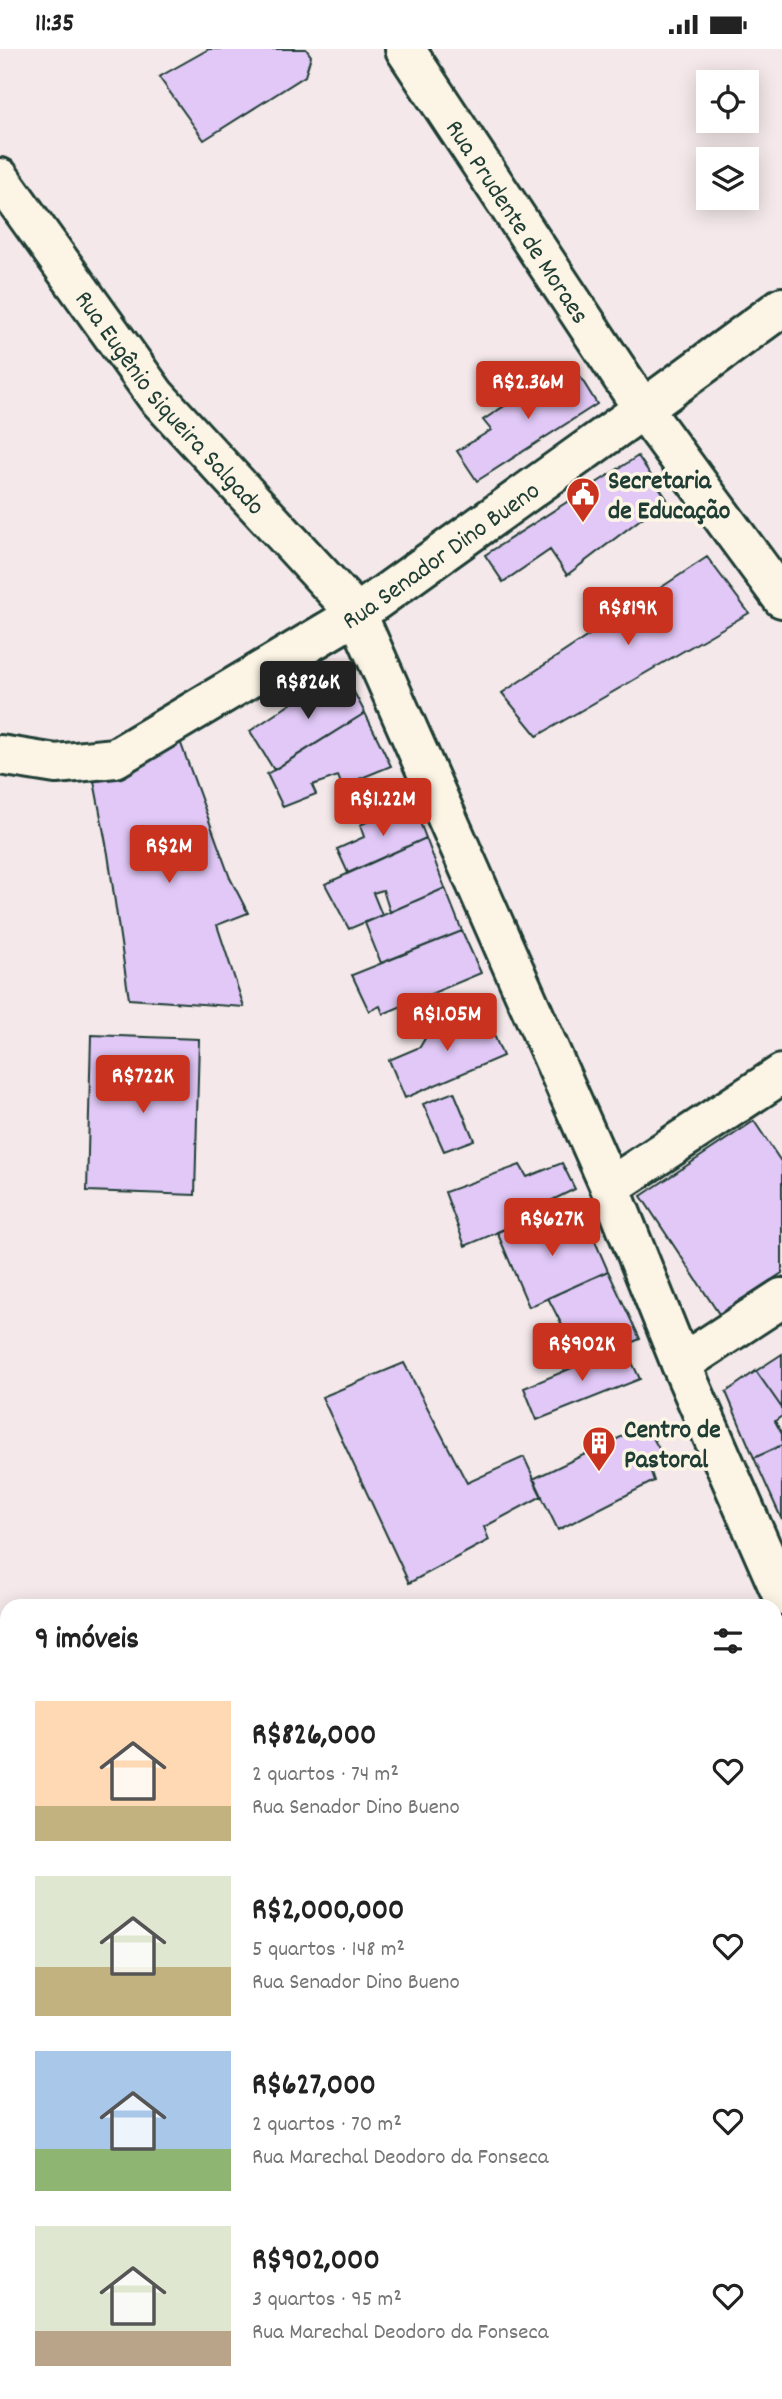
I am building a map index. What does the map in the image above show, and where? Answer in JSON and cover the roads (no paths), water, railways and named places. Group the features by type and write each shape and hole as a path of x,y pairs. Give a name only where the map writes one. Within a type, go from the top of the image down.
{"street":[{"name":"Rua Prudente de Moraes","path":"405,49 643,409 782,598"},
{"name":"Rua Eugênio Siqueira Salgado","path":"0,178 156,396 357,614 610,1187 681,1364 782,1594"},
{"name":"Rua Senador Dino Bueno","path":"0,755 56,764 115,758 357,614 782,307"},
{"path":"610,1187 782,1074"},
{"path":"681,1364 782,1298"}],"place":[{"name":"Secretaria de Educação","path":"583,524"},
{"name":"Centro de Pastoral","path":"599,1473"}]}
